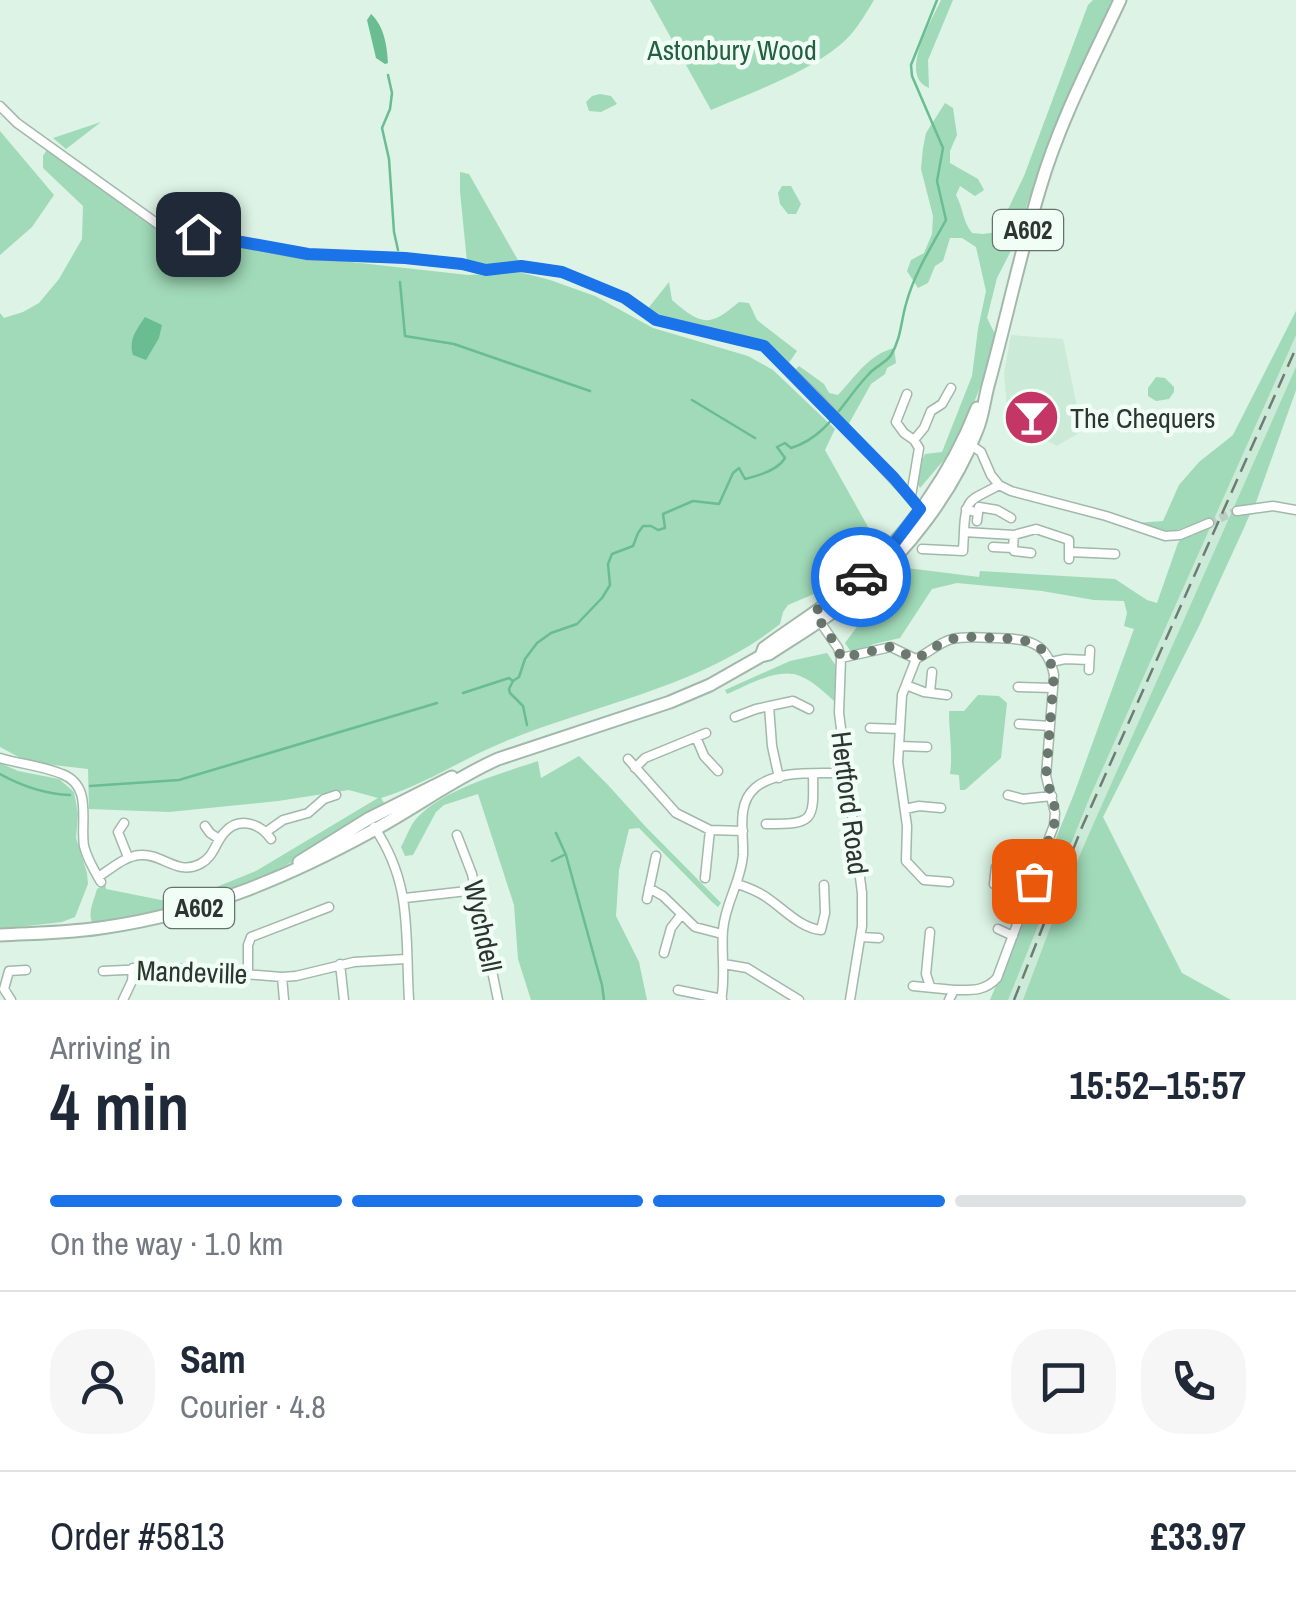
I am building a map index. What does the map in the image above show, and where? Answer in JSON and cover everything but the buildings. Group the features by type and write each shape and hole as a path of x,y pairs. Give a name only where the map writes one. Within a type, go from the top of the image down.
{"highway":[{"name":"A602","path":"0,935 105,928 193,910 238,895 372,824 444,779 710,685 855,595 880,573 961,465 986,402 1030,222 1054,147 1120,0"}],"street":[{"path":"0,106 17,123 162,227 308,254 405,258 486,270 521,266 562,272 625,298 656,320 764,346 925,512"},
{"path":"914,440 931,411 944,407 951,388"},
{"path":"907,394 896,422 919,448 910,496"},
{"path":"967,443 981,452 992,475 1011,491 1165,536 1184,534 1209,522"},
{"path":"922,549 963,551 966,510 975,496 999,484"},
{"path":"1237,511 1273,506 1296,510"},
{"path":"966,510 997,510 1010,518"},
{"path":"964,532 1014,535 1032,529 1070,540 1070,556 1115,554"},
{"path":"1014,535 1014,551 1031,552"},
{"path":"993,547 1014,548"},
{"path":"816,616 841,658 890,647 916,659"},
{"path":"912,986 982,990 990,986 997,978 1054,825 1056,812 1046,776 1054,675 1045,652 1030,642 987,637 948,640 916,659 902,696 898,777 905,809 906,860 924,880 950,882"},
{"path":"1052,662 1089,655 1089,670"},
{"name":"Hertford Road","path":"841,658 839,713 862,893 861,937 850,1000"},
{"path":"930,692 932,672"},
{"path":"906,685 947,695"},
{"path":"1018,687 1053,688"},
{"path":"735,717 746,718 793,697 809,709"},
{"path":"769,706 779,778"},
{"path":"1019,724 1033,730 1050,726"},
{"path":"870,728 900,729"},
{"path":"636,768 645,758 706,732"},
{"path":"696,738 702,752 716,765"},
{"path":"899,746 917,742 927,747"},
{"path":"0,758 61,774 75,783 83,800 86,851 99,880 128,857 144,854 174,867 193,866 210,857 228,829 240,823 253,824 269,835 284,820 308,813 324,799 336,795"},
{"path":"628,759 676,812 694,824 710,830 743,831"},
{"path":"678,990 721,1000 722,934 742,865 743,808 748,796 758,786 779,778 846,772"},
{"path":"766,824 778,820 802,822 810,816 813,774"},
{"path":"1008,795 1052,796"},
{"path":"905,809 940,808"},
{"path":"124,823 118,832 128,857"},
{"path":"372,824 394,863 404,898 409,1000"},
{"path":"202,825 220,839"},
{"path":"705,878 710,830"},
{"name":"Wychdell","path":"457,835 468,851 498,1000"},
{"path":"647,899 656,856"},
{"path":"995,875 1025,876 1034,881"},
{"path":"736,884 768,898 822,935 824,884"},
{"path":"649,888 699,929 722,934"},
{"path":"404,898 476,890"},
{"path":"248,974 250,937 329,907"},
{"path":"664,953 670,928 681,914"},
{"path":"998,929 1013,936"},
{"path":"930,932 926,974 930,986"},
{"path":"861,937 879,938"},
{"name":"Mandeville","path":"103,971 170,968 282,977 340,964 406,958"},
{"path":"340,964 344,1000"},
{"path":"724,964 747,968 798,1000"},
{"path":"124,1000 133,968"},
{"path":"11,1000 2,988 8,971 26,970"},
{"path":"282,977 284,1000"},
{"path":"949,1000 954,990"},
{"path":"982,990 983,1000"}],"shaded area":[{"path":"371,14 384,36 388,63 385,64 376,58 367,20"},
{"path":"1296,311 1296,390 1255,505 1238,508 1246,524 1103,817 1028,1000 1002,1000 1178,543 1206,529 1233,435"},
{"path":"145,317 162,325 146,360 133,355 132,350 134,335"},
{"path":"1011,335 1063,339 1082,431 1057,446 1008,420 1004,373"}],"green space":[{"name":"Astonbury Wood","path":"650,0 874,0 850,35 826,56 778,82 711,110"},
{"path":"941,0 953,0 928,60 929,88 920,82 917,61"},
{"path":"1093,0 1114,0 1027,204 1018,237 997,278 987,318 994,332 993,355 949,454 920,488 916,474 919,466 925,454 942,452 972,376 986,291 976,247 962,238 950,238 943,261 935,266 928,283 918,288 907,271 911,260 924,253 932,234 933,216 921,169 926,133 945,103 953,108 957,135 950,163 978,179 984,190 975,196 960,186 956,195 966,224 972,233 997,232 1024,176"},
{"path":"600,94 611,96 617,104 601,112 589,111 586,102"},
{"path":"101,122 66,149 53,138"},
{"path":"0,131 54,195 32,227 0,255"},
{"path":"48,148 162,232 297,256 468,275 519,272 595,296 653,328 748,356 773,370 835,429 825,450 868,527 876,532 875,541 821,591 788,605 780,624 717,663 648,692 506,741 381,798 387,807 257,882 207,902 94,926 93,903 97,889 105,884 106,889 166,901 204,892 256,871 378,798 349,790 169,812 89,809 88,769 28,762 0,747 0,313 4,318 39,303 59,279 82,239 83,206 43,168"},
{"path":"460,172 469,174 519,262 484,267 467,262"},
{"path":"782,186 791,186 801,204 796,214 788,214 780,204 778,193"},
{"path":"669,282 672,300 690,315 705,320 720,316 739,302 749,303 757,320 797,351 788,364 765,344 656,318 646,311"},
{"path":"1296,311 1296,335 1089,799 1008,1000 990,1000 1074,794 1134,629 1124,626 1124,601 957,583 932,589 900,638 852,653 845,643 884,590 907,568 979,577 980,571 1115,579 1157,603 1178,543 1183,537 1206,529 1211,518 1169,533 1135,523 1163,521 1179,485 1199,462 1233,435"},
{"path":"894,348 896,363 871,384 847,427 793,372 799,366 824,384 829,393 838,395 870,361"},
{"path":"1296,367 1296,390 1255,505 1238,508 1252,510 1103,817 1182,973 1231,1000 1023,1000 1089,834"},
{"path":"1156,377 1165,378 1174,387 1169,399 1156,401 1148,396 1148,388"},
{"path":"827,653 839,670 834,701 809,681 791,674 763,678 727,694 725,690 790,661"},
{"path":"978,695 999,696 1007,703 1001,758 965,790 960,790 959,775 950,774 949,711 964,711"},
{"path":"579,756 721,903 718,907 712,902 639,828 629,829 619,870 616,916 639,962 647,1000 531,1000 518,959 514,905 478,794 444,805 436,812 413,855 405,856 401,847 416,819 456,791 538,761 541,778"},
{"path":"0,763 18,771 59,779 74,792 78,814 76,838 88,884 75,917 0,929"}],"waterway":[{"path":"527,725 523,706 509,689 537,643 551,633 577,624 602,598 610,585 608,564 612,554 633,546 643,526 665,528 663,514 693,501 719,504 739,468 745,479 778,466 785,458 777,447 785,443 791,448 815,436 891,355 914,282 946,220 937,181 943,148 912,76 911,65 937,0"},
{"path":"388,75 392,93 382,128 398,250"},
{"path":"400,282 405,336 454,344 590,391"},
{"path":"692,400 755,438"},
{"path":"463,693 509,678 513,681"},
{"path":"90,786 179,780 437,703"},
{"path":"0,774 34,789 70,795"},
{"path":"556,833 566,855 604,1000"},
{"path":"552,861 564,855"}],"tunnel":[{"path":"1209,523 1237,511"}],"railway":[{"path":"1014,1000 1082,827 1296,348"}],"way so far":[{"path":"861,577 814,612 841,658 890,647 916,659 948,640 987,637 1024,639 1045,652 1052,662 1046,776 1056,812 1034,881"}],"place":[{"name":"The Chequers","path":"1031,418"}],"route":[{"path":"198,234 308,254 405,258 486,270 521,266 562,272 625,298 656,320 764,346 920,509 889,550 861,577"}]}
